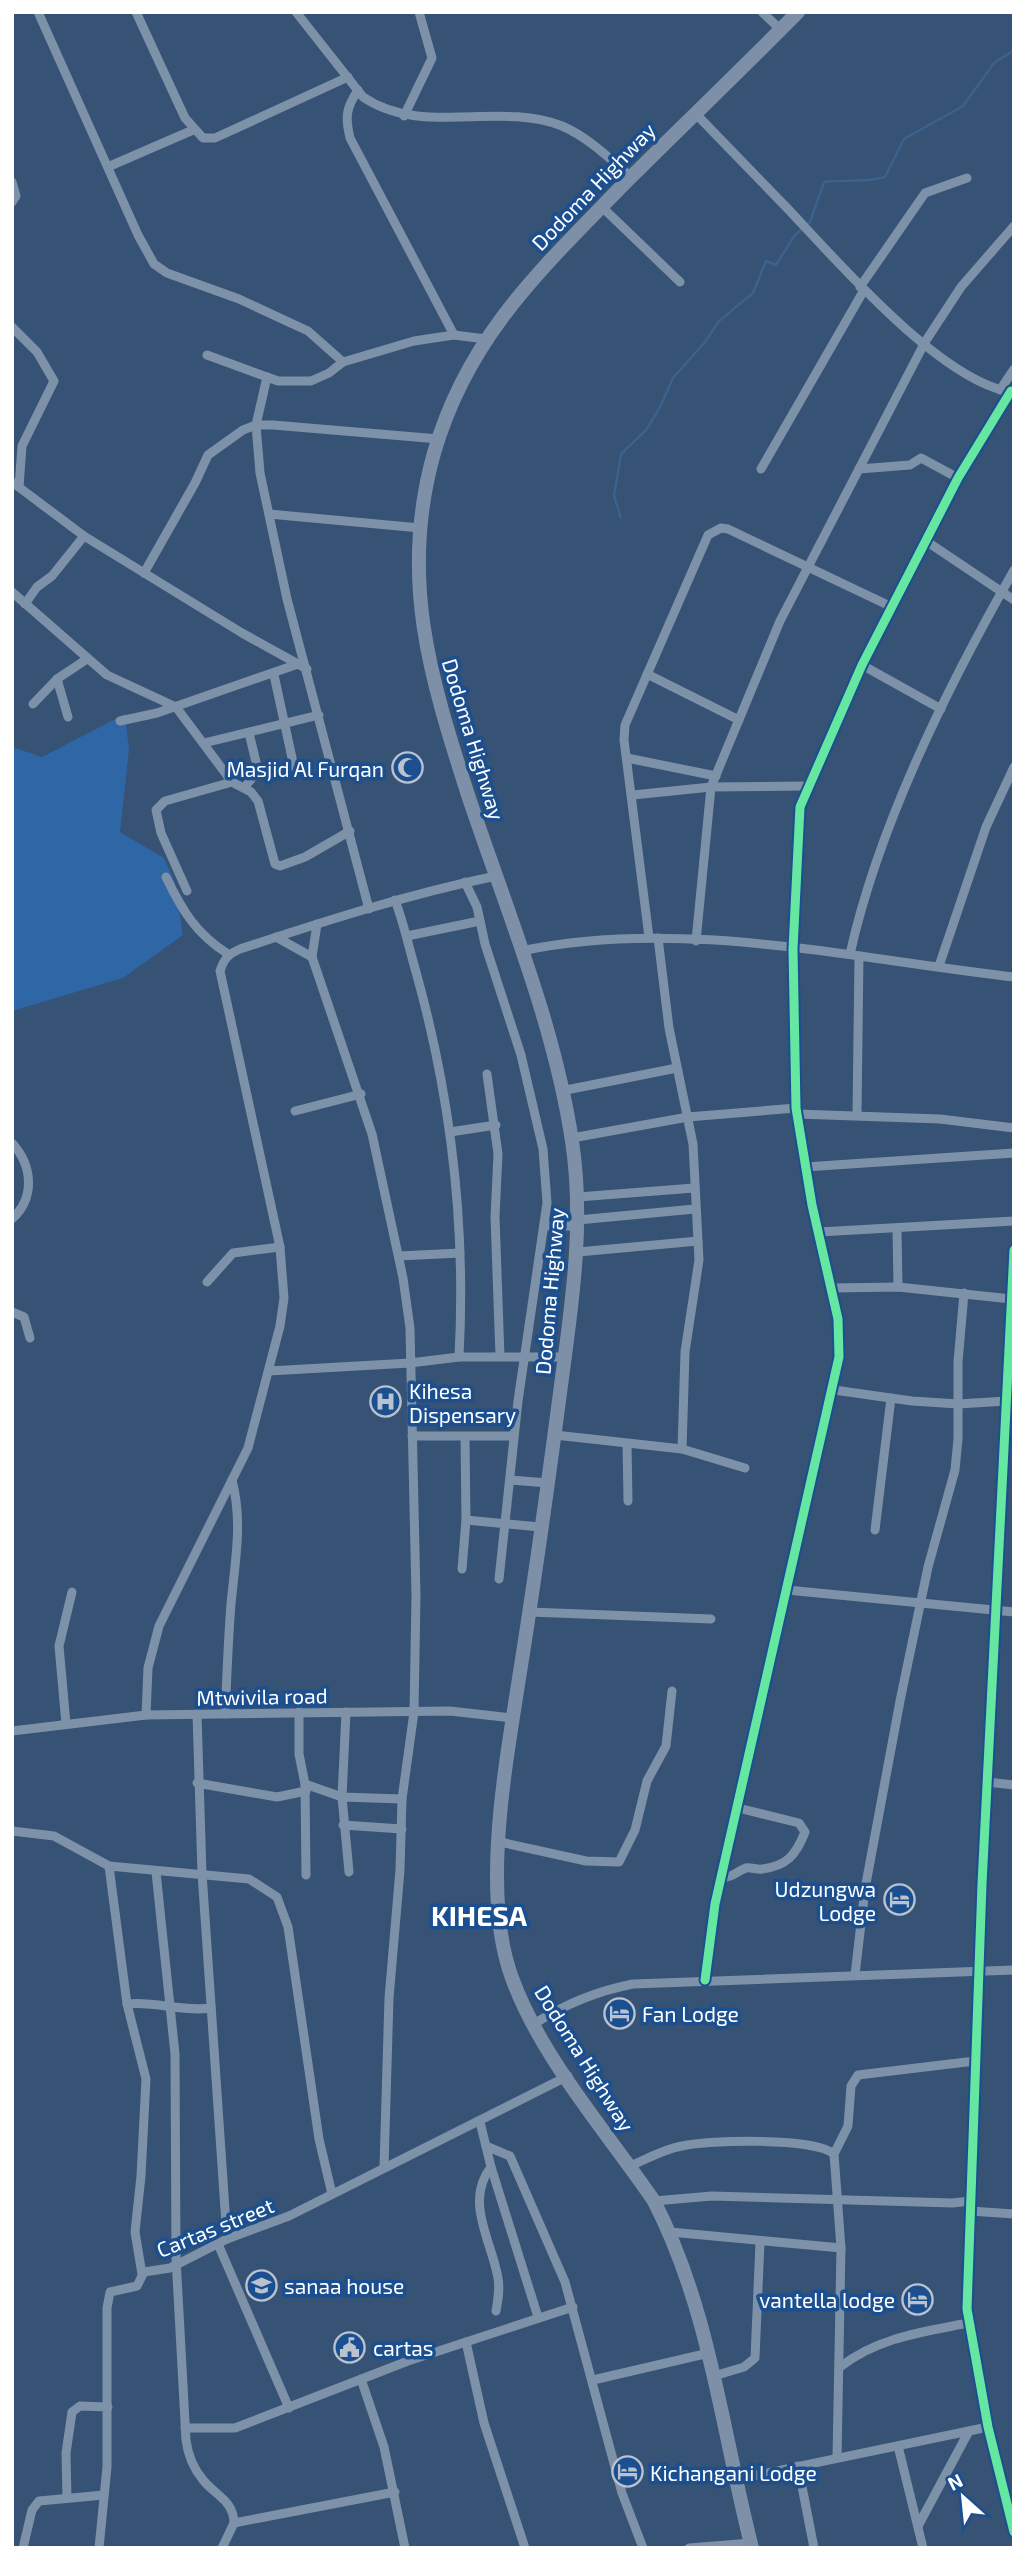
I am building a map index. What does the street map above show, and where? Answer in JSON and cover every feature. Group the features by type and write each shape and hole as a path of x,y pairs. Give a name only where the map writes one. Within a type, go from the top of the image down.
{"highway":[{"name":"Dodoma Highway","path":"751,2546 709,2353 670,2232 631,2166 534,2024 510,1973 503,1938 499,1907 502,1793 565,1357 578,1251 578,1197 572,1138 545,1020 430,672 418,595 420,528 439,439 455,391 486,339 553,256 798,12"}],"street":[{"path":"38,12 110,166 138,235 154,264 167,273 239,299 308,331 343,362"},
{"path":"136,12 193,130 202,138 215,138 348,77"},
{"path":"296,12 358,90 377,107 404,116 517,117 540,120 563,127 582,137 631,177"},
{"path":"404,116 432,58 419,12"},
{"path":"762,12 781,30"},
{"path":"358,90 348,104 345,118 350,138 454,335"},
{"path":"695,113 862,289 971,379 1012,392 958,478 862,665 800,807 793,949 796,1111 805,1167 832,1288 839,1357 834,1390 806,1497 738,1808 720,1878 705,1980"},
{"path":"110,166 193,130"},
{"path":"761,469 862,289 925,193 967,178"},
{"path":"12,182 16,196 12,201"},
{"path":"602,207 680,282"},
{"path":"696,941 711,787 780,621 925,342 961,287 1014,226"},
{"path":"12,327 37,352 54,381 22,446 16,485 84,536 303,667"},
{"path":"207,355 267,377 288,382 311,381 329,373 343,362 414,341 454,335 486,339"},
{"path":"1000,390 1014,369"},
{"path":"267,377 256,425 260,473 303,667 319,715 369,909"},
{"path":"144,573 208,455 231,436 256,425 366,431 439,439"},
{"path":"859,469 905,466 921,458 958,478"},
{"path":"269,514 420,528"},
{"path":"682,1449 685,1352 699,1260 693,1144 653,938 627,758 625,725 708,535 715,530 728,529 892,607"},
{"path":"84,536 52,576 17,600 107,675 176,707 232,782 245,787 258,801 271,859 280,866 305,857 350,831"},
{"path":"926,541 1014,600"},
{"path":"857,1115 854,955 893,821 941,709 1014,570"},
{"path":"33,704 57,679 87,659"},
{"path":"862,665 941,709"},
{"path":"120,721 176,707 303,667"},
{"path":"647,674 739,720"},
{"path":"274,675 294,767"},
{"path":"57,679 68,717"},
{"path":"204,743 319,715"},
{"path":"245,787 258,769 249,733"},
{"path":"627,758 716,776"},
{"path":"939,966 986,827 1014,767"},
{"path":"187,891 161,833 156,810 165,801 232,782"},
{"path":"633,794 711,787 807,786"},
{"path":"146,1715 148,1668 159,1626 248,1448 269,1371 284,1298 280,1247 220,971 228,954 276,937 395,900 496,876"},
{"path":"166,877 190,923 201,935 228,954"},
{"path":"465,882 481,921 520,1055 543,1149 547,1203 514,1436 499,1579"},
{"path":"395,900 407,936 445,1096 460,1253 459,1357"},
{"path":"407,936 481,921"},
{"path":"317,924 312,957 361,1094 385,1185 407,1301 416,1596 414,1712 402,1798 402,1829 388,1998 384,2167"},
{"path":"276,937 312,957"},
{"path":"521,951 590,939 653,938 854,955 1014,977"},
{"path":"561,1091 677,1068"},
{"path":"487,1074 496,1125 498,1184 495,1217 500,1356"},
{"path":"295,1111 361,1094"},
{"path":"572,1138 688,1117 796,1111 966,1121 1014,1128"},
{"path":"450,1132 496,1125"},
{"path":"12,1143 22,1156 29,1190 29,1198 12,1219"},
{"path":"805,1167 1014,1153"},
{"path":"578,1197 694,1188"},
{"path":"544,1226 695,1209"},
{"path":"819,1232 1014,1221"},
{"path":"897,1229 898,1287"},
{"path":"578,1251 698,1241"},
{"path":"207,1282 233,1253 280,1247"},
{"path":"1014,1250 975,2061 968,2323 988,2427 1014,2532"},
{"path":"399,1256 460,1253"},
{"path":"832,1288 898,1287 1011,1299"},
{"path":"855,1975 869,1865 921,1603 955,1470 958,1362 964,1293"},
{"path":"12,1312 24,1318 30,1338"},
{"path":"269,1371 410,1363 459,1357 565,1357"},
{"path":"834,1390 958,1404 1007,1401"},
{"path":"874,1530 891,1398"},
{"path":"555,1435 682,1449 745,1468"},
{"path":"412,1436 514,1436"},
{"path":"462,1569 466,1520 465,1437"},
{"path":"626,1444 628,1501"},
{"path":"225,1714 231,1608 240,1527 239,1505 232,1480"},
{"path":"510,1480 548,1483"},
{"path":"466,1520 540,1527"},
{"path":"787,1590 1014,1612"},
{"path":"66,1724 59,1646 72,1592"},
{"path":"530,1612 711,1619"},
{"path":"500,1842 586,1861 620,1862 635,1830 648,1781 666,1746 673,1691"},
{"path":"299,1712 299,1754 305,1787 306,1875"},
{"path":"346,1712 342,1797 349,1872"},
{"name":"Mtwivila road","path":"12,1731 146,1715 414,1712 513,1718"},
{"path":"197,1714 197,1783 223,2242 289,2408"},
{"path":"987,1782 1014,1785"},
{"path":"197,1783 277,1797 305,1787 342,1797 402,1798"},
{"path":"720,1878 734,1877 746,1868 762,1869 790,1861 805,1832 799,1823 738,1808"},
{"path":"343,1825 402,1829"},
{"path":"12,1831 66,1840 109,1866 249,1879 271,1891 281,1904 290,1938 319,2140 332,2194"},
{"path":"109,1866 127,2004 146,2079 135,2232 142,2274"},
{"path":"156,1872 175,2054 177,2265 185,2428 191,2462 203,2480 231,2506 234,2523 222,2548"},
{"path":"534,2024 570,2003 609,1989 705,1980 1014,1970"},
{"path":"127,2004 211,2008"},
{"path":"836,2457 841,2248 834,2154 848,2126 851,2086 858,2075 975,2061"},
{"name":"Cartas street","path":"99,2548 108,2407 108,2295 118,2289 137,2286 142,2274 177,2265 223,2242 289,2216 568,2076"},
{"path":"480,2122 491,2167 538,2317"},
{"path":"631,2166 683,2146 717,2143 786,2143 827,2149 834,2154"},
{"path":"486,2146 510,2156 573,2307 622,2493 643,2548"},
{"path":"491,2167 483,2181 480,2205 498,2278 496,2311"},
{"path":"654,2202 712,2196 838,2198 953,2203 1014,2214"},
{"path":"670,2232 841,2248"},
{"path":"714,2376 744,2368 755,2358 760,2242"},
{"path":"185,2428 235,2428 361,2379 573,2307"},
{"path":"839,2367 864,2351 903,2336 968,2323"},
{"path":"466,2342 484,2423 525,2548"},
{"path":"593,2380 709,2353"},
{"path":"361,2379 395,2492 405,2548"},
{"path":"67,2498 66,2453 72,2412 80,2406 108,2407"},
{"path":"738,2479 988,2427"},
{"path":"918,2526 969,2431"},
{"path":"898,2446 923,2548"},
{"path":"797,2466 814,2548"},
{"path":"234,2523 395,2492"},
{"path":"23,2548 35,2504 46,2498 104,2495"},
{"path":"689,2548 751,2546"}],"shaded area":[{"path":"125,714 129,750 120,832 164,858 175,883 183,935 123,978 12,1011 12,747 42,757"}],"waterway":[{"path":"621,518 614,496 621,454 646,430 673,378 705,342 719,321 753,293 766,261 776,265 795,235 810,222 824,182 885,177 904,139 963,106 994,63 1014,50"}],"cycle path":[{"path":"705,1980 715,1904 839,1357 838,1319 812,1205 796,1108 793,949 800,807 862,665 958,478 1011,391"},
{"path":"1014,1250 982,1884 967,2309 988,2427 1014,2532"}],"place":[{"name":"Masjid Al Furqan","path":"407,768"},
{"name":"Kihesa Dispensary","path":"386,1402"},
{"name":"Udzungwa Lodge","path":"899,1900"},
{"name":"Fan Lodge","path":"619,2013"},
{"name":"sanaa house","path":"261,2285"},
{"name":"vantella lodge","path":"918,2299"},
{"name":"cartas","path":"350,2347"},
{"name":"Kichangani Lodge","path":"627,2472"}],"district":[{"name":"KIHESA","path":"479,1915"}]}
